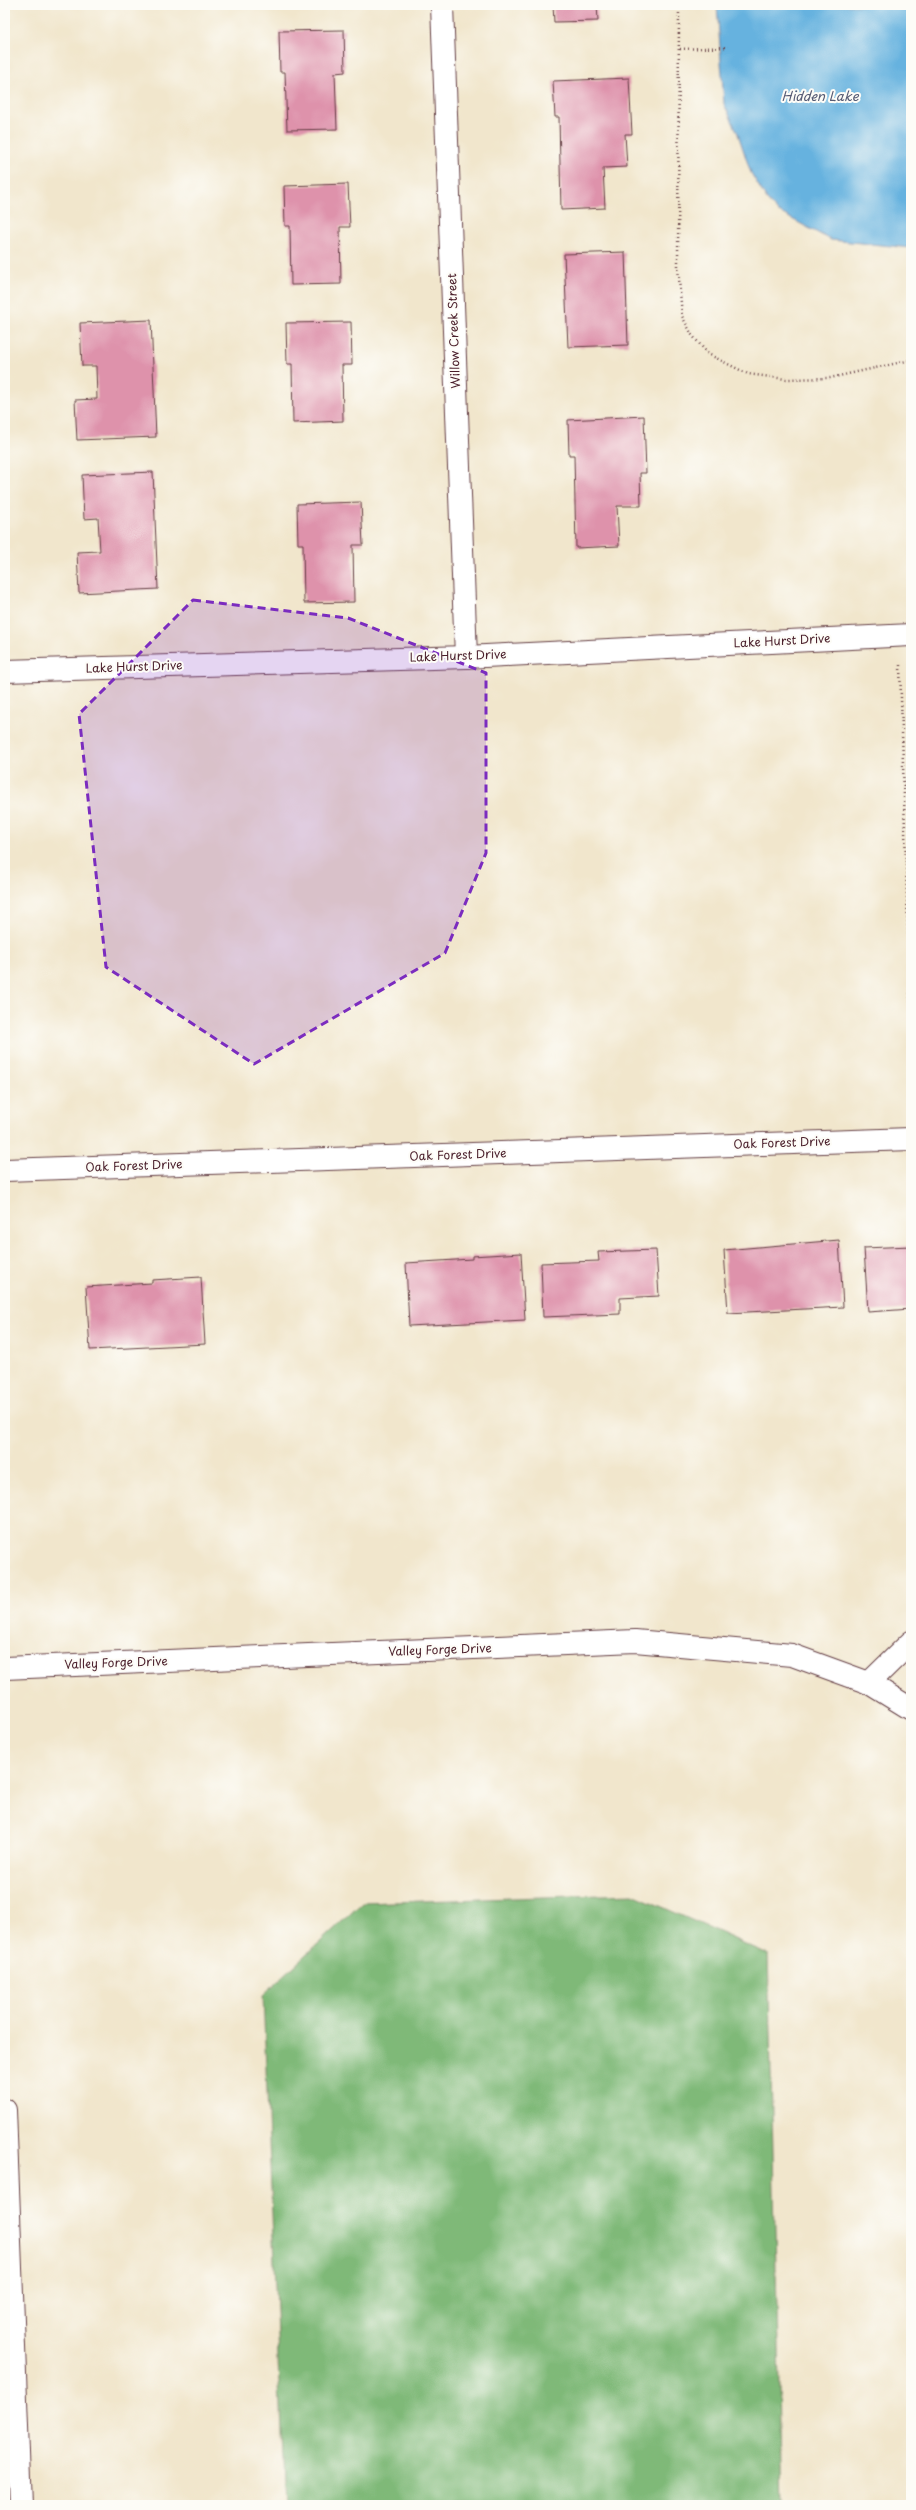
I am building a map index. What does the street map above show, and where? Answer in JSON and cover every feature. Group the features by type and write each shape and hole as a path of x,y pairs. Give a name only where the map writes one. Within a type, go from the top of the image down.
{"street":[{"name":"Willow Creek Street","path":"442,5 466,657"},
{"name":"Lake Hurst Drive","path":"5,671 466,657 911,635"},
{"name":"Oak Forest Drive","path":"5,1170 911,1139"},
{"name":"Valley Forge Drive","path":"5,1668 635,1642 792,1655 869,1683 911,1709"},
{"path":"869,1683 911,1642"},
{"path":"5,2110 20,2505"}],"path":[{"path":"679,5 678,266 682,316 692,335 708,354 748,374 786,378 830,378 911,360"},
{"path":"680,49 728,47"},
{"path":"900,661 911,1028"}],"highlighted area":[{"path":"193,600 348,618 486,673 486,853 445,953 254,1064 106,967 79,714"}],"green space":[{"path":"633,1894 768,1954 782,2505 284,2505 263,1995 362,1903"}],"water":[{"name":"Hidden Lake","path":"717,5 911,5 911,248 831,240 777,211 767,200 751,173 737,131 724,104"}],"building":[{"path":"553,5 597,5 598,21 554,22"},
{"path":"344,30 345,72 335,73 337,129 287,130 285,72 280,72 279,31"},
{"path":"629,78 632,134 625,134 627,167 603,168 605,208 561,210 559,117 555,117 553,81"},
{"path":"348,184 350,227 340,227 341,284 291,285 290,226 285,226 284,186"},
{"path":"625,252 628,345 568,347 564,254"},
{"path":"151,320 156,437 77,440 75,400 97,399 96,366 82,366 80,323"},
{"path":"351,322 352,365 342,365 343,421 293,423 292,364 287,364 286,323"},
{"path":"644,416 646,473 640,473 641,506 617,506 619,546 576,548 574,455 569,455 568,420"},
{"path":"153,472 158,589 79,593 77,552 100,551 98,518 84,519 82,475"},
{"path":"361,502 363,545 353,545 354,602 304,603 303,544 298,544 297,504"},
{"path":"839,1240 843,1307 728,1313 724,1250"},
{"path":"911,1246 911,1309 868,1312 864,1248"},
{"path":"656,1250 659,1296 620,1298 620,1314 543,1317 541,1263 599,1261 598,1252"},
{"path":"521,1253 525,1320 409,1326 406,1263 472,1259 472,1256"},
{"path":"201,1277 205,1344 90,1350 86,1287 152,1283 152,1280"}]}
